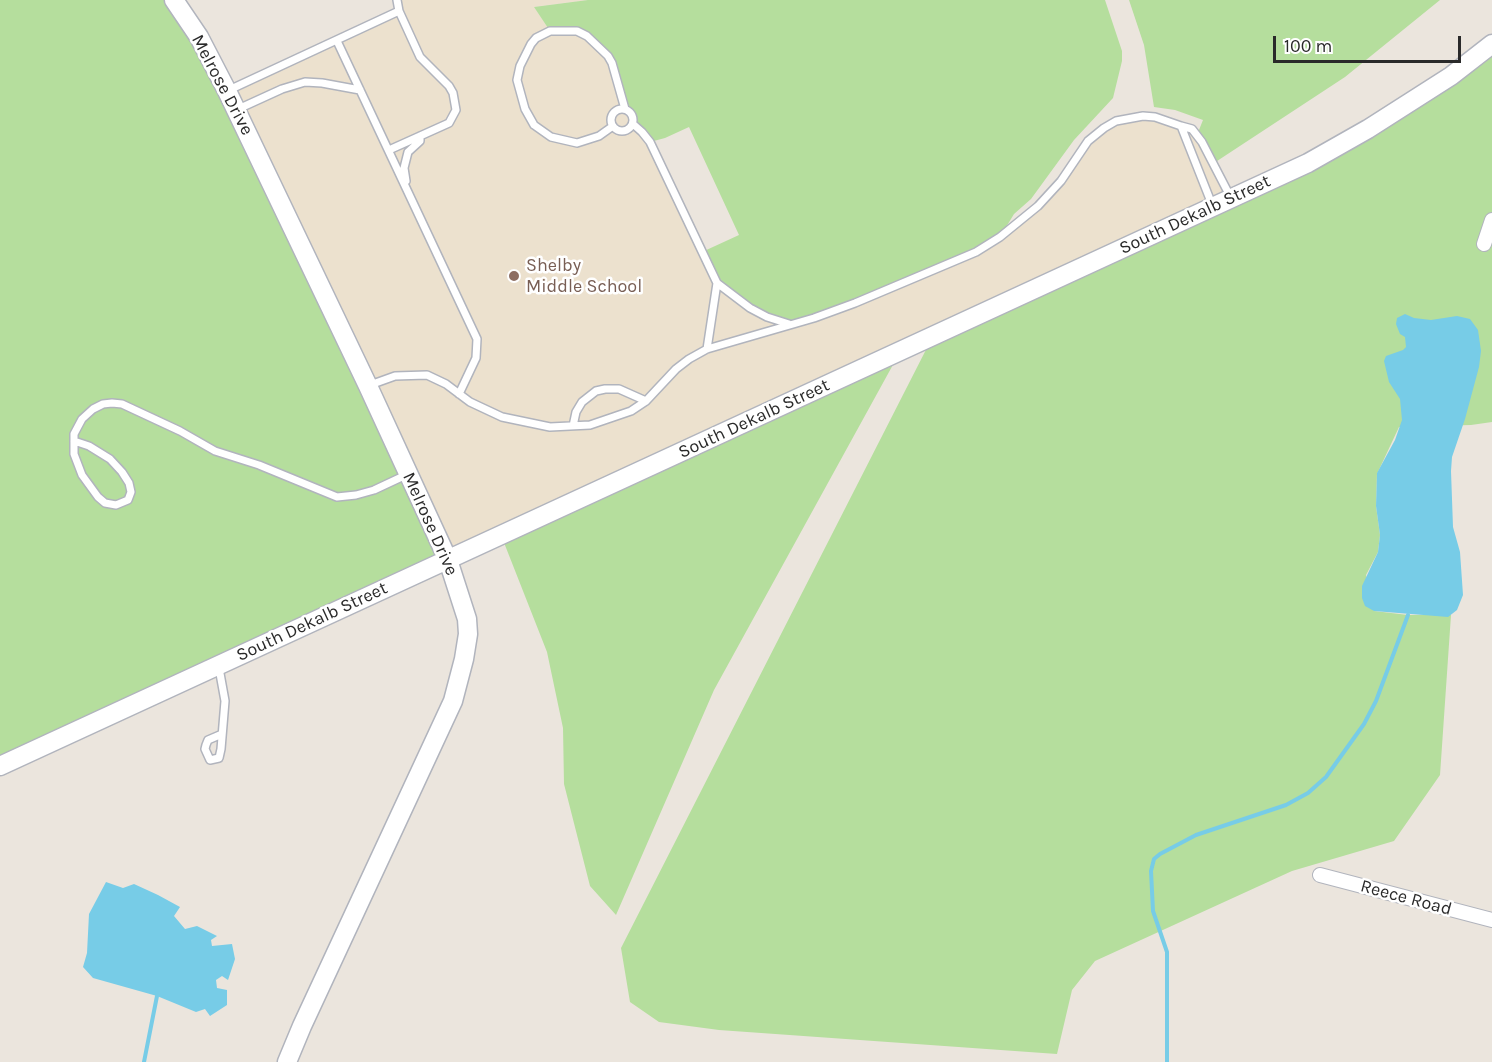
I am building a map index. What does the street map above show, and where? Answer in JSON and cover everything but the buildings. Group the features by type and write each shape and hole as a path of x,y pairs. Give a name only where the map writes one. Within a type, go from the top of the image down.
{"main road":[{"name":"Melrose Drive","path":"174,0 199,37 227,91 368,386 448,560 467,619 468,634 458,685 442,729 355,910 287,1062"},
{"name":"South Dekalb Street","path":"0,766 1308,163 1368,129 1451,76 1492,44"}],"street":[{"path":"1484,243 1492,220"},
{"name":"Reece Road","path":"1320,875 1492,920"}],"lane":[{"path":"389,150 452,121 456,110 455,100 449,86 420,57 399,11 397,0"},
{"path":"227,91 399,11"},
{"path":"613,126 599,135 577,143 551,137 534,125 525,109 517,80 520,66 531,44 536,38 550,31 577,31 587,36 608,56 616,73 625,109 633,116 633,124 622,131 613,126 611,120 614,112 625,109"},
{"path":"337,41 477,339 476,358 459,394"},
{"path":"237,111 282,89 305,82 360,90"},
{"path":"368,386 395,376 418,374 437,379 489,413 521,423 550,427 590,425 631,411 646,401 676,369 707,349 814,318 976,252 1000,237 1038,206 1061,181 1088,141 1116,121 1143,116 1155,117 1192,129 1202,142 1231,198"},
{"path":"633,124 650,142 717,282 750,308 767,317 789,324"},
{"path":"1181,126 1213,207"},
{"path":"404,183 406,181 404,168 408,152 420,141 420,135"},
{"path":"707,349 717,282"},
{"path":"573,426 582,402 596,391 619,389 646,401"},
{"path":"74,441 89,446 110,459 122,472 129,483 131,492 128,500 116,505 105,503 98,497 82,475 74,454 74,441 74,434 82,419 93,409 112,403 122,405 180,431 215,451 259,465 337,497 374,490 409,474"},
{"path":"219,665 225,695 222,734"}],"shaded area":[{"name":"Shelby Middle School","path":"397,0 588,0 534,7 550,31 577,31 608,56 632,114 633,124 642,132 717,282 976,252 1038,206 1084,147 1104,128 1143,116 1192,129 1231,198 448,560 227,91 399,11"}],"green space":[{"path":"0,0 174,0 448,560 0,766"},
{"path":"588,0 1105,0 1122,51 1122,61 1113,98 1074,140 1031,199 1014,214 1000,237 976,252 854,303 789,324 767,317 717,282 702,252 739,235 689,127 650,142 633,124 632,114 625,109 612,63 577,31 550,31 534,7"},
{"path":"1129,0 1440,0 1345,77 1214,163 1197,135 1203,120 1175,110 1154,107 1144,45"},
{"path":"1492,44 1492,422 1471,425 1399,427 1377,474 1376,506 1380,535 1378,552 1366,575 1374,611 1408,615 1451,615 1440,775 1394,841 1292,871 1095,961 1072,990 1057,1054 719,1030 659,1022 630,1002 621,948 933,336 1263,182"},
{"path":"900,352 714,690 616,915 590,886 564,784 563,728 547,652 501,535"}],"water":[{"path":"1405,314 1414,318 1431,320 1457,316 1470,319 1478,330 1481,351 1465,419 1452,457 1453,527 1460,552 1463,595 1457,610 1448,617 1374,611 1365,606 1362,598 1362,586 1378,552 1380,535 1376,506 1377,473 1395,440 1402,420 1400,399 1389,382 1384,361 1386,356 1406,347 1405,337 1400,334 1396,324 1397,318"},
{"path":"106,882 123,888 134,884 158,895 180,907 174,916 185,929 197,926 217,936 211,940 212,946 232,944 235,959 228,980 222,976 216,980 217,988 227,990 227,1005 210,1016 205,1009 196,1012 157,996 93,978 83,967 87,953 89,914"}],"waterway":[{"path":"1167,1062 1167,952 1153,911 1151,871 1154,859 1196,835 1286,805 1308,793 1326,777 1364,724 1376,701 1408,615"},
{"path":"144,1062 157,996"}],"place":[{"name":"Shelby Middle School","path":"514,276"}]}
